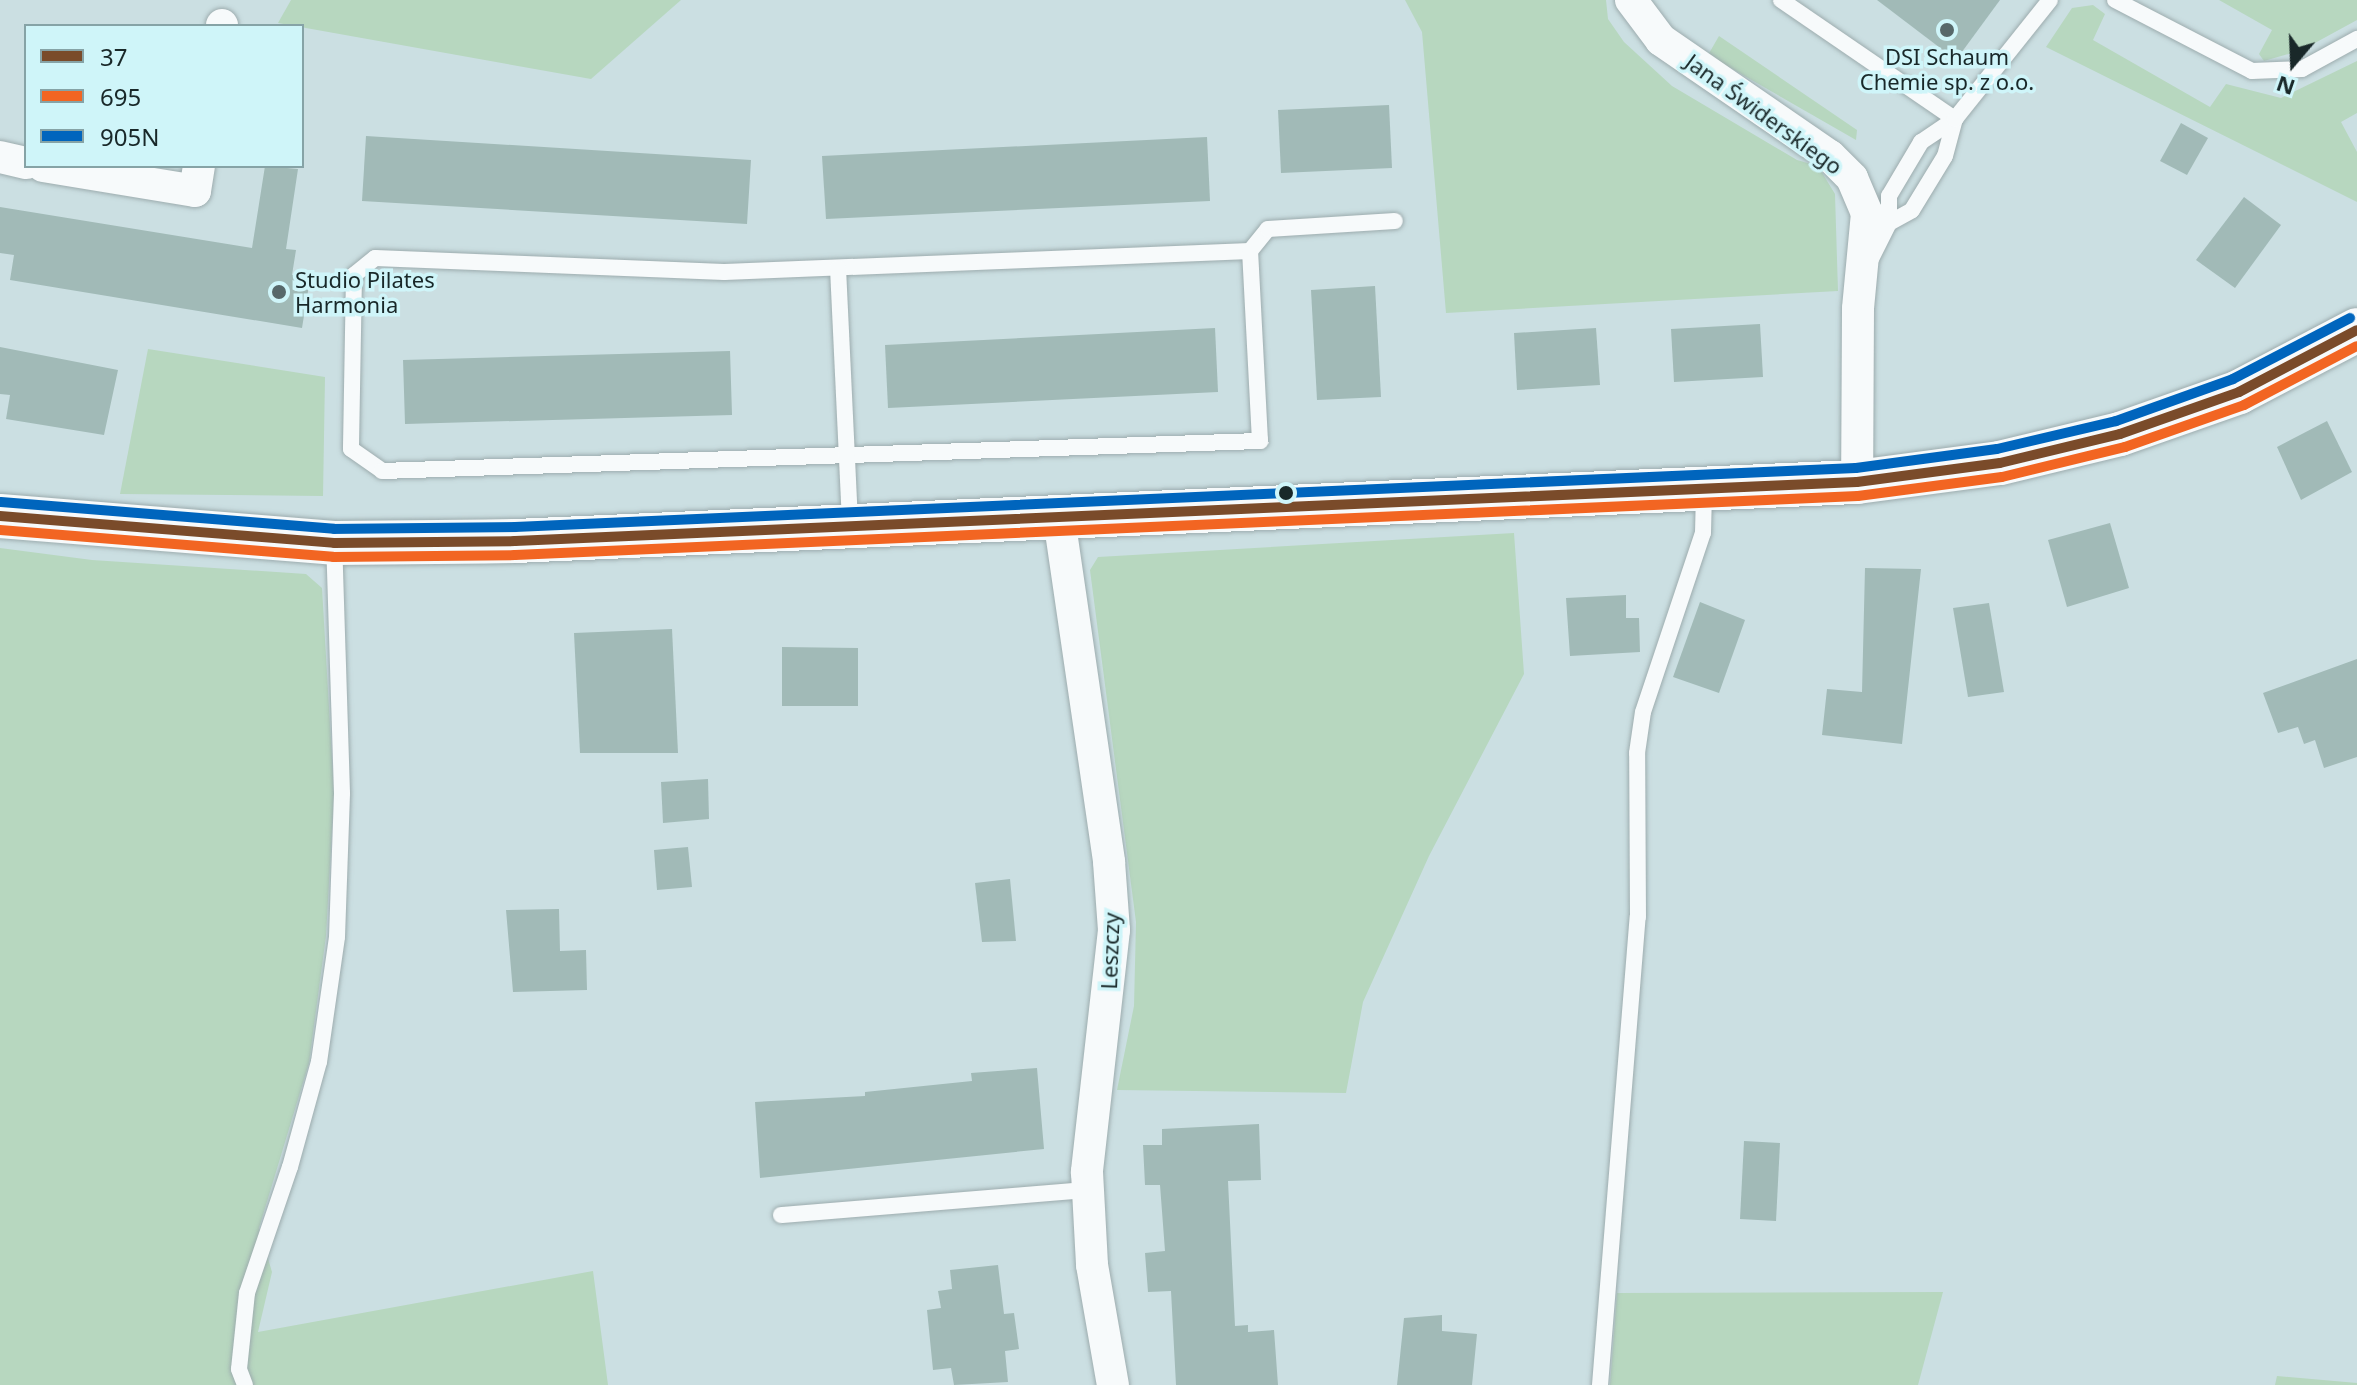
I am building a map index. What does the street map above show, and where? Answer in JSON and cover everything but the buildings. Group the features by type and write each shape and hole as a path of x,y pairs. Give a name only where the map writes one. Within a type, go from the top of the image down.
{"street":[{"name":"Jana Świderskiego","path":"1631,0 1661,40 1830,156 1852,178 1867,213 1862,278 1857,482"},
{"path":"0,157 24,163"},
{"path":"55,168 195,191 199,168"},
{"path":"0,516 334,543 850,528 1857,482 2000,463 2120,434 2239,392 2357,330"},
{"name":"Leszczy","path":"1059,518 1109,862 1114,930 1087,1190 1092,1265 1113,1385"}],"lane":[{"path":"1781,0 1955,119"},
{"path":"1862,278 1889,223 1889,196 1921,142 1955,119 2050,0"},
{"path":"2115,0 2252,71 2302,69 2357,39"},
{"path":"1889,223 1912,210 1945,156 1955,119"},
{"path":"1250,251 724,272 375,258 354,275 351,449 382,471 1260,441 1250,251 1268,229 1395,221"},
{"path":"838,268 850,528"},
{"path":"1600,1385 1638,917 1637,753 1643,712 1703,533 1704,489"},
{"path":"245,1385 239,1369 247,1293 290,1167 319,1062 337,937 342,793 334,543"},
{"path":"781,1215 1087,1190"}],"green space":[{"path":"291,0 681,0 591,79 304,28 304,24 278,23"},
{"path":"1405,0 1606,0 1608,19 1624,42 1672,86 1797,160 1818,166 1835,194 1838,291 1446,313 1422,32"},
{"path":"2219,0 2357,0 2357,20 2302,50 2264,61 2259,54 2272,30"},
{"path":"2093,5 2105,14 2093,40 2210,107 2226,84 2281,98 2357,61 2357,113 2341,122 2357,152 2357,202 2046,47 2072,8"},
{"path":"1719,36 1857,130 1856,140 1708,55"},
{"path":"148,349 325,377 323,496 120,494"},
{"path":"1514,533 1524,674 1429,856 1363,1002 1346,1093 1117,1090 1134,1006 1136,922 1090,570 1098,557"},
{"path":"0,548 92,560 306,574 322,588 334,793 326,936 309,1063 259,1228 272,1272 258,1332 593,1271 608,1385 0,1385"},
{"path":"1943,1292 1918,1385 1610,1385 1617,1293"},
{"path":"2277,1376 2357,1383 2357,1385 2275,1385"}],"transit line":[{"name":"905N","path":"1,502 334,529 515,527 1856,468 1997,449 2116,421 2233,379 2350,318"},
{"name":"37","path":"0,516 334,543 515,541 1857,482 2000,463 2120,434 2239,392 2357,330"},
{"name":"695","path":"0,530 333,557 515,555 1858,496 2002,477 2125,447 2244,405 2357,346"}],"place":[{"name":"DSI Schaum Chemie sp. z o.o.","path":"1947,30"},
{"name":"Studio Pilates Harmonia","path":"279,292"}]}
